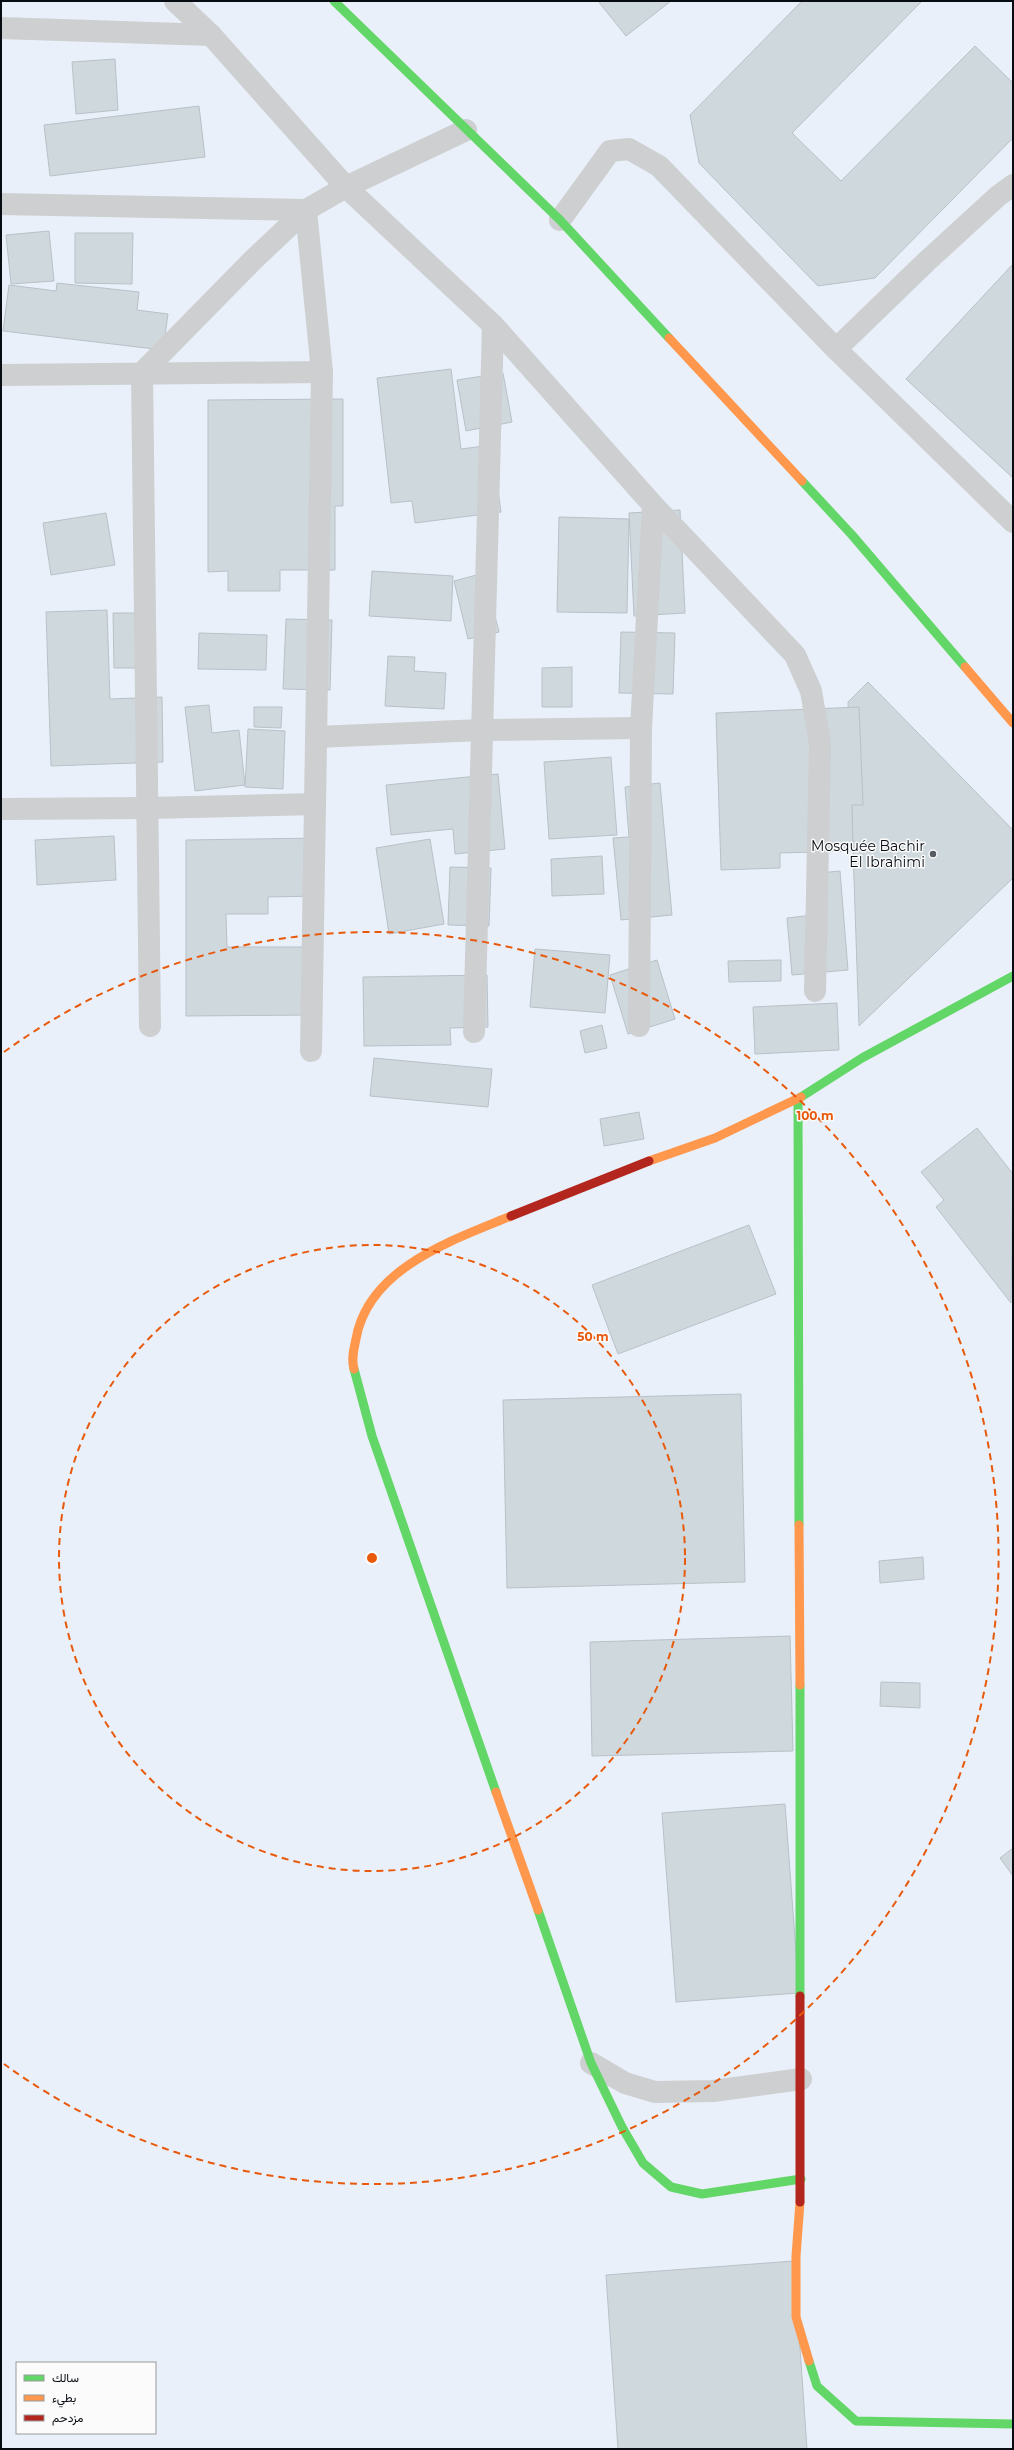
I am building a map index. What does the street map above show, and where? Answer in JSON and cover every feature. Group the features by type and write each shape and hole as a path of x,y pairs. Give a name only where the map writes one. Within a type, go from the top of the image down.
{"street":[{"path":"175,1 211,36 346,187 493,325 653,505 795,654 811,691 820,744 815,991"},
{"path":"334,1 560,220 852,534 1013,723"},
{"path":"1,28 211,36"},
{"path":"150,1026 142,374 253,260 306,210 346,187 466,130"},
{"path":"560,220 610,150 629,149 659,166 836,349 1013,522"},
{"path":"836,349 927,261 998,196 1013,185"},
{"path":"1,204 306,210"},
{"path":"306,210 322,372 311,1051"},
{"path":"474,1032 493,325"},
{"path":"1,375 322,372"},
{"path":"639,1026 641,728 653,505"},
{"path":"316,737 482,730 641,728"},
{"path":"1,809 148,808 315,804"},
{"path":"801,2179 702,2194 671,2187 643,2163 622,2127 591,2063 372,1436 352,1362 360,1322 387,1280 428,1253 618,1172 715,1138 798,1098 862,1058 1013,976"},
{"path":"798,1098 801,2179 796,2256 796,2317 816,2386 856,2421 926,2424 1013,2424"},
{"path":"591,2063 625,2083 655,2092 713,2091 801,2079"}],"building":[{"path":"598,1 671,1 626,36"},
{"path":"802,1 922,1 792,133 841,181 975,46 1013,83 1013,138 875,278 818,286 699,163 690,115"},
{"path":"115,59 118,110 76,114 72,62"},
{"path":"199,106 205,157 50,176 44,125"},
{"path":"49,231 54,281 11,284 6,235"},
{"path":"75,233 133,233 132,284 75,283"},
{"path":"1013,264 1013,478 906,379"},
{"path":"57,283 139,292 137,310 168,314 163,350 3,331 9,285 56,291"},
{"path":"451,369 461,449 492,445 501,512 415,523 412,501 391,503 377,378"},
{"path":"503,373 512,422 466,431 457,380"},
{"path":"343,399 343,506 335,506 335,570 280,570 280,591 228,591 228,571 208,572 208,400"},
{"path":"680,510 685,613 634,616 629,513"},
{"path":"106,513 115,565 51,575 43,523"},
{"path":"559,517 629,519 627,613 557,612"},
{"path":"372,571 453,576 451,621 369,616"},
{"path":"484,573 499,632 468,639 454,581"},
{"path":"107,610 110,699 162,697 163,762 51,766 46,612"},
{"path":"113,613 153,613 154,668 114,668"},
{"path":"286,619 332,620 330,690 283,689"},
{"path":"621,632 675,633 673,694 619,693"},
{"path":"199,633 267,635 266,670 198,669"},
{"path":"388,656 415,657 414,671 446,673 444,709 385,706"},
{"path":"572,667 572,707 542,707 542,668"},
{"name":"Mosquée Bachir El Ibrahimi","path":"868,682 1013,830 1013,878 859,1026 848,702"},
{"path":"209,705 212,733 239,730 245,785 195,791 185,707"},
{"path":"254,707 282,707 281,728 254,727"},
{"path":"859,707 863,805 852,805 853,851 780,853 780,868 721,870 716,713"},
{"path":"248,729 285,731 283,789 245,787"},
{"path":"611,757 617,835 549,839 544,762"},
{"path":"498,774 505,849 455,854 453,829 391,835 386,785"},
{"path":"660,783 672,915 621,920 613,838 629,837 625,787"},
{"path":"114,836 116,880 37,885 35,840"},
{"path":"319,838 319,896 268,897 268,914 226,914 227,947 314,947 314,1015 186,1016 186,840"},
{"path":"430,839 444,924 389,934 376,848"},
{"path":"602,856 604,894 552,896 551,859"},
{"path":"450,867 491,868 489,926 448,925"},
{"path":"840,871 848,970 792,975 787,918 822,914 819,873"},
{"path":"535,949 610,955 605,1013 530,1007"},
{"path":"657,960 675,1019 628,1034 610,975"},
{"path":"781,960 781,981 729,982 728,961"},
{"path":"487,975 488,1027 450,1028 451,1045 364,1046 363,977"},
{"path":"837,1003 839,1050 755,1054 753,1007"},
{"path":"602,1025 607,1048 585,1053 580,1031"},
{"path":"374,1058 492,1069 488,1107 370,1096"},
{"path":"639,1112 644,1139 604,1146 600,1119"},
{"path":"977,1128 1013,1174 1011,1303 936,1207 944,1200 921,1172"},
{"path":"749,1225 776,1294 618,1354 592,1285"},
{"path":"741,1394 745,1582 507,1588 503,1400"},
{"path":"923,1557 924,1579 880,1583 879,1561"},
{"path":"790,1636 793,1751 592,1756 590,1642"},
{"path":"881,1682 920,1683 920,1708 880,1706"},
{"path":"785,1804 799,1993 676,2002 662,1813"},
{"path":"1013,1848 1013,1876 1000,1858"},
{"path":"794,2261 807,2449 618,2449 606,2275"}],"traffic: fast":[{"path":"334,1 560,220 669,338"},
{"path":"802,481 852,535 965,667"},
{"path":"801,1097 862,1058 1013,976"},
{"path":"798,1099 799,1525"},
{"path":"354,1369 372,1436 496,1792"},
{"path":"800,1685 800,1996"},
{"path":"538,1910 591,2063 622,2127 643,2163 671,2187 702,2194 801,2179"},
{"path":"809,2361 817,2386 856,2421 1013,2424"}],"traffic: slow":[{"path":"669,338 802,481"},
{"path":"965,667 1013,723"},
{"path":"649,1161 715,1138 801,1097"},
{"path":"354,1369 354,1350 364,1314 377,1293 395,1275 416,1260 440,1247 464,1235 511,1216"},
{"path":"799,1525 800,1685"},
{"path":"496,1792 538,1910"},
{"path":"800,2202 796,2256 796,2317 809,2361"}],"traffic: jam":[{"path":"511,1216 649,1161"},
{"path":"800,1996 800,2202"}],"place":[{"name":"Mosquée Bachir El Ibrahimi","path":"933,854"}]}
